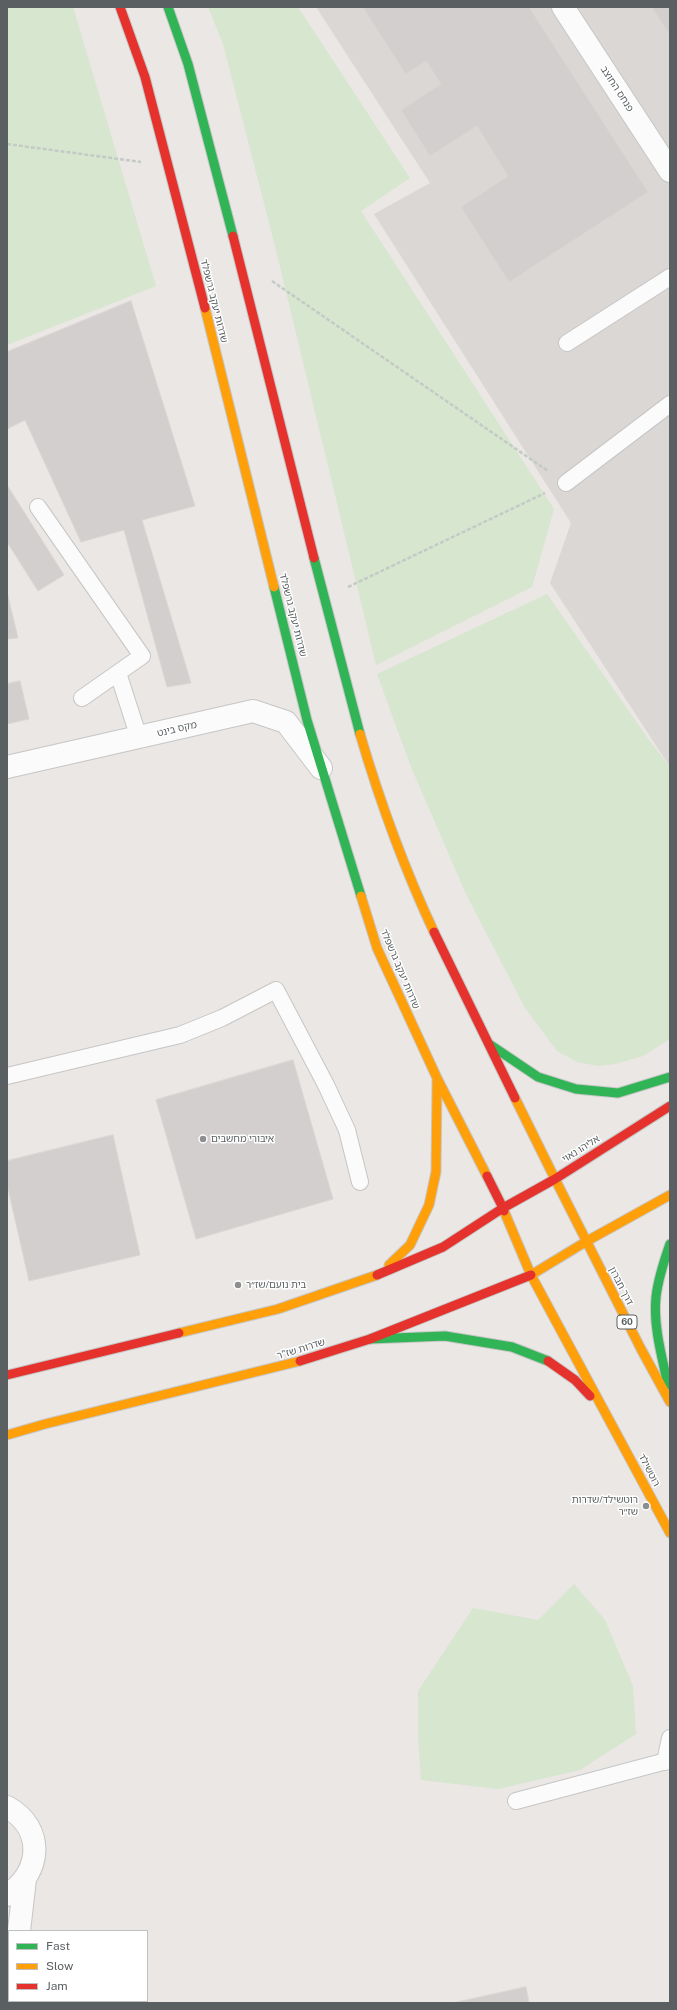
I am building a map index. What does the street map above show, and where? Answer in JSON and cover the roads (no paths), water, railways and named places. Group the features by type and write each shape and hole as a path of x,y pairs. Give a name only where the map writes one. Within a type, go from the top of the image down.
{"main road":[{"name":"שדרות יעקב גרשפלד","path":"120,7 145,77 169,166 308,720 377,948 437,1078 504,1208"},
{"path":"168,7 188,64 225,204 348,693 378,794 416,894 444,956 555,1178"},
{"path":"489,1044 538,1077 576,1089 618,1093 670,1077"},
{"path":"382,1273 410,1244 429,1205 436,1172 437,1078"},
{"name":"אליהו נאוי","path":"504,1208 670,1106"},
{"name":"דרך חברון","path":"555,1178 641,1350 670,1402"},
{"path":"586,1241 670,1195"},
{"path":"7,1375 278,1309 382,1273 443,1247 504,1208 532,1275 608,1415"},
{"name":"שדרות שז\"ר","path":"7,1435 45,1424 292,1364 370,1339 532,1275 586,1241"},
{"path":"670,1244 663,1264 656,1299 658,1335 670,1396"},
{"path":"370,1339 445,1336 512,1347 546,1360 575,1380 608,1415"},
{"name":"רוטשילד","path":"608,1415 670,1533"}],"street":[{"name":"פנחס החוצב","path":"563,7 669,167"},
{"name":"מקס בינט","path":"7,767 253,711 286,722 323,772"},
{"path":"7,1807 16,1812 27,1824 34,1839 34,1856 30,1872 21,1885 7,1895"},
{"path":"19,1930 25,1879"}],"lane":[{"path":"567,343 670,277"},
{"path":"566,483 670,404"},
{"path":"38,507 142,656 82,698"},
{"path":"118,673 139,738"},
{"path":"7,1076 180,1035 222,1018 276,990 326,1085 347,1130 360,1182"},
{"path":"516,1801 667,1761 670,1738"}],"place":[{"name":"איבורי מחשבים","path":"203,1139"},
{"name":"בית נועם/שז״ר","path":"238,1285"},
{"name":"רוטשילד/שדרות שז״ר","path":"646,1506"}]}
